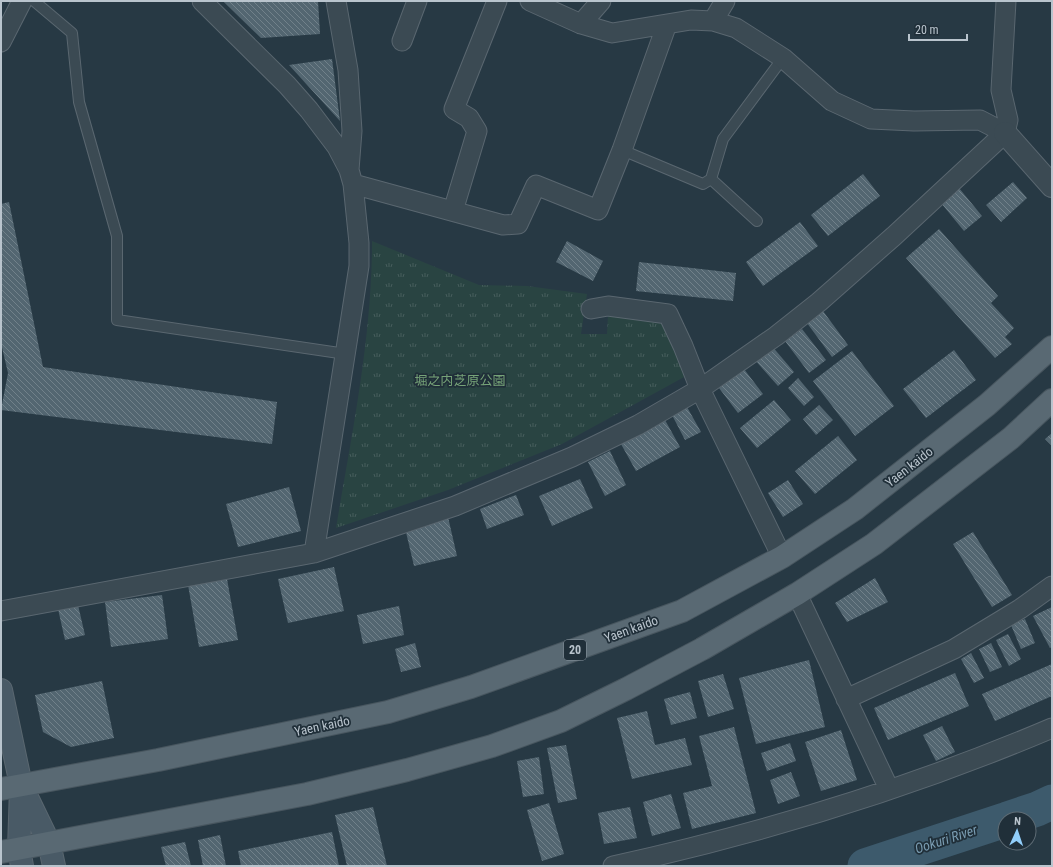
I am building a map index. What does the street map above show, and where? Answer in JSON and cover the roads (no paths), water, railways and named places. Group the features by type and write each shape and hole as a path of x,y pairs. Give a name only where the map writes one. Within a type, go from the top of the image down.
{"main road":[{"name":"Yaen kaido","path":"11,787 158,760 388,712 471,687 682,611 782,558 862,504 987,405 1052,347"},
{"path":"1,690 11,787 14,856 49,843 307,794 407,770 492,746 561,721 702,649 797,594 874,544 1011,438 1052,400"},
{"path":"11,787 49,843 54,866"}],"street":[{"path":"1,42 22,1"},
{"path":"202,1 292,90 337,147 351,177 453,211 503,225 518,224 536,185 598,210 622,150 667,24"},
{"path":"314,553 359,266 359,243 351,177 352,131 348,70 336,1"},
{"path":"402,41 417,1"},
{"path":"453,211 477,131 470,118 454,109 497,1"},
{"path":"530,1 581,24 612,33 692,20 713,21 736,28 784,58 832,101 871,119 914,121 980,120 1005,133 1052,186"},
{"path":"581,24 602,1"},
{"path":"713,21 725,1"},
{"path":"1,611 314,553 455,506 557,463 638,425 700,389 776,336 819,302 894,236 1005,133 1008,120 1001,90 1006,1"},
{"path":"591,309 608,306 668,314 683,346 700,389 782,558"},
{"path":"846,699 954,649 1020,609 1052,586"},
{"path":"797,594 889,790"},
{"path":"613,866 691,848 788,822 889,790 961,765 1052,728"}],"lane":[{"path":"34,1 72,33 79,102 117,236 117,320 346,354"},
{"path":"622,150 703,184 711,178 723,139 784,58"},
{"path":"711,178 757,221"}],"waterway":[{"name":"Ookuri River","path":"1031,811 1052,802"},
{"name":"Ookuri River","path":"865,866 997,823"}],"park label":[{"name":"堀之内芝原公園","path":"460,380"}]}
